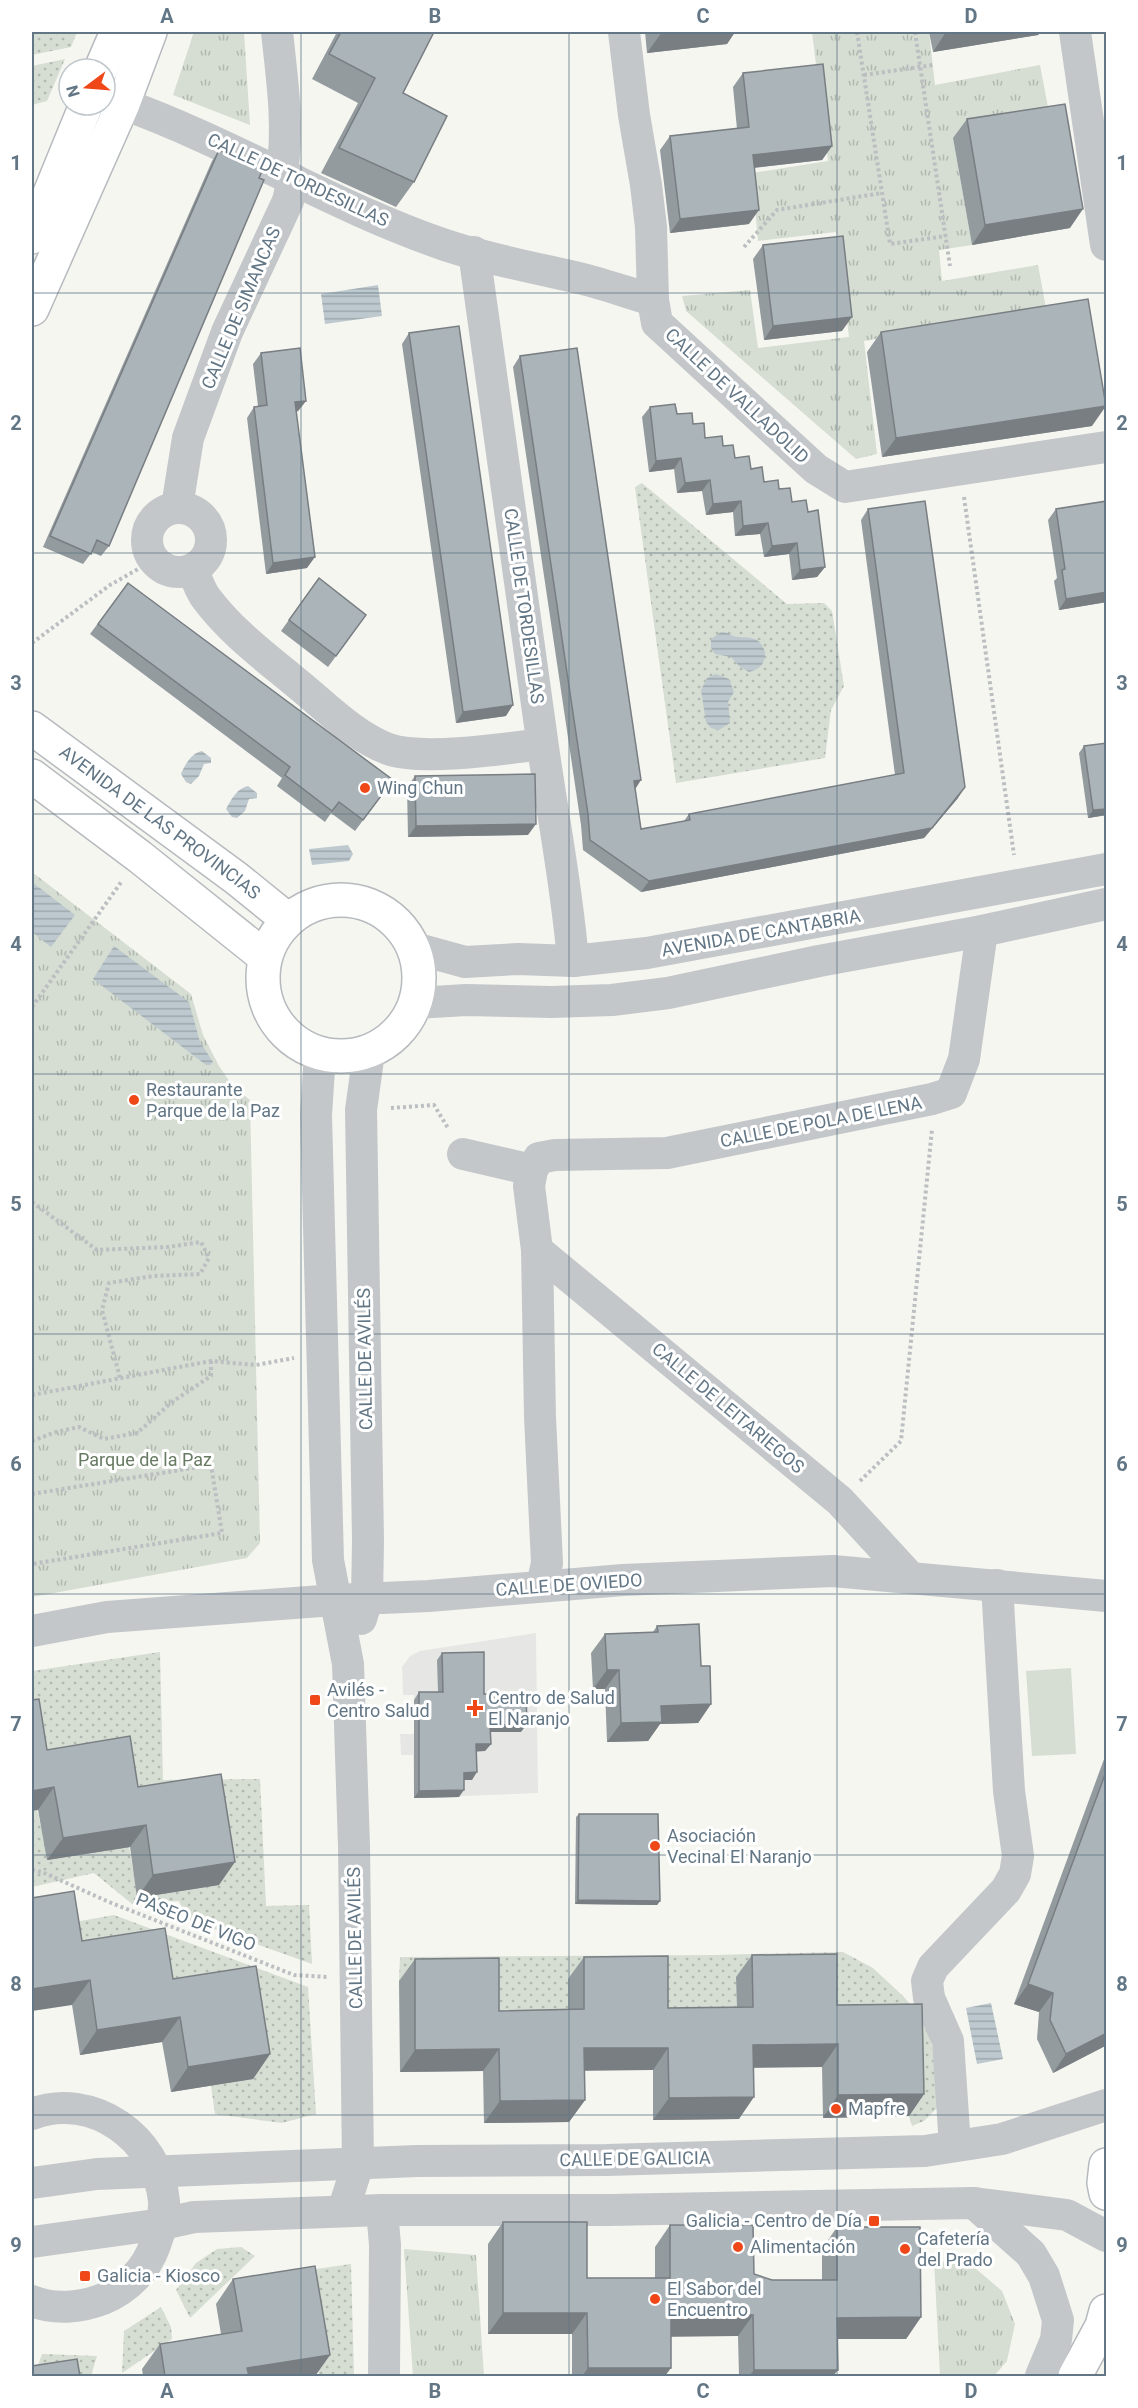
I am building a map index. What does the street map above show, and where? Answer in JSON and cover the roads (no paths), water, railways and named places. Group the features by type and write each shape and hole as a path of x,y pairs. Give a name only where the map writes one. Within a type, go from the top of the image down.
{"main road":[{"path":"106,57 117,32"},
{"path":"32,309 123,104 150,32"},
{"path":"33,232 81,117"},
{"name":"AVENIDA DE LAS PROVINCIAS","path":"32,728 236,878 288,920"},
{"path":"32,776 140,857 265,957"},
{"path":"343,899 373,905 398,923 414,948 419,966 420,985 416,1003 405,1024 389,1041 369,1052 344,1057 320,1054 297,1044 279,1027 268,1005 263,981 265,957 274,937 288,920 313,904 343,899"},
{"path":"1107,2165 1104,2183 1107,2193"},
{"path":"1075,2376 1102,2326 1107,2311"}],"street":[{"name":"CALLE DE SIMANCAS","path":"177,507 188,438 227,332 288,201 285,106 277,32"},
{"name":"CALLE DE VALLADOLID","path":"624,32 651,227 653,300 657,323 816,469 844,487 1107,447"},
{"path":"1076,32 1107,245"},
{"name":"CALLE DE TORDESILLAS","path":"123,104 162,118 361,212 446,245 509,263 584,279 653,300"},
{"name":"CALLE DE TORDESILLAS","path":"474,252 496,398 542,744 569,916 573,961"},
{"path":"177,507 194,511 201,516 209,528 212,541 205,559 192,570 172,572 161,567 154,560 148,548 147,534 150,526 163,511 177,507"},
{"path":"192,570 205,597 234,630 350,727 388,748 413,753 436,753 506,749 542,744"},
{"name":"AVENIDA DE CANTABRIA","path":"414,948 465,962 518,959 573,961 647,953 1107,869"},
{"name":"AVENIDA DE CANTABRIA","path":"416,1003 466,1000 551,1002 623,999 668,993 819,960 982,931 1107,904"},
{"name":"CALLE DE POLA DE LENA","path":"532,1170 539,1158 555,1155 667,1153 932,1100 951,1093 964,1059 982,931"},
{"name":"CALLE DE AVILÉS","path":"348,1664 367,1599 361,1110 369,1052"},
{"name":"CALLE DE AVILÉS","path":"320,1054 316,1115 328,1560 348,1664 356,1978 358,2164 344,2211"},
{"path":"463,1154 532,1170 529,1186 537,1250 540,1417 547,1563 542,1586"},
{"name":"CALLE DE LEITARIEGOS","path":"537,1250 840,1501 909,1576"},
{"name":"CALLE DE OVIEDO","path":"32,1631 107,1617 542,1586 833,1570 1107,1596"},
{"path":"955,2146 948,2041 929,1998 927,1981 933,1967 1006,1890 1015,1874 1018,1856 1010,1791 997,1585"},
{"name":"CALLE DE GALICIA","path":"32,2183 97,2174 417,2161 607,2160 924,2151 1002,2139 1107,2104"},
{"path":"32,2114 61,2108 88,2111 111,2119 129,2132 143,2147 157,2171 164,2201 162,2224 150,2259 135,2278 116,2293 88,2305 60,2307 32,2301"},
{"path":"32,2242 162,2224 194,2217 382,2210 609,2210 974,2204 1067,2215 1107,2236"},
{"path":"974,2204 1031,2254 1044,2276 1058,2320 1056,2340 1041,2376"},
{"path":"382,2210 385,2245 384,2376"}],"place":[{"name":"Wing Chun","path":"365,788"},
{"name":"Restaurante Parque de la Paz","path":"134,1100"},
{"name":"Avilés - Centro Salud","path":"315,1700"},
{"name":"Centro de Salud El Naranjo","path":"475,1708"},
{"name":"Asociación Vecinal El Naranjo","path":"655,1846"},
{"name":"Mapfre","path":"836,2109"},
{"name":"Galicia - Centro de Día","path":"874,2221"},
{"name":"Alimentación","path":"738,2247"},
{"name":"Cafetería del Prado","path":"905,2249"},
{"name":"Galicia - Kiosco","path":"85,2276"},
{"name":"El Sabor del Encuentro","path":"655,2299"}],"park label":[{"name":"Parque de la Paz","path":"145,1460"}]}
